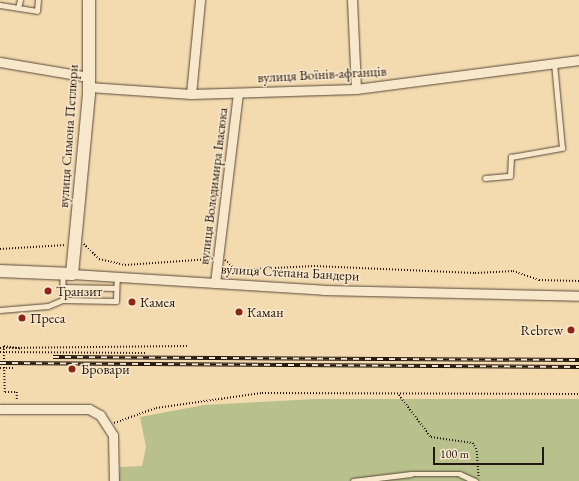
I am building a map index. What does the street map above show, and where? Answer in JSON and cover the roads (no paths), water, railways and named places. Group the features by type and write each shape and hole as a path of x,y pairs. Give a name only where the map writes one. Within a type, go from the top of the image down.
{"street":[{"name":"вулиця Симона Петлюри","path":"67,274 89,82 88,0"},
{"path":"191,94 200,0"},
{"path":"352,0 356,89"},
{"name":"вулиця Воїнів-афганців","path":"0,62 89,82 191,94 356,89 579,60"},
{"name":"вулиця Володимира Івасюка","path":"215,283 238,93"},
{"name":"вулиця Степана Бандери","path":"0,271 117,276 378,292 579,296"},
{"path":"0,409 88,409 100,415 109,426 113,435 114,481"}],"lane":[{"path":"18,8 20,0"},
{"path":"0,5 37,11 38,0"},
{"path":"485,178 510,176 511,157 562,148 554,63"},
{"path":"63,300 63,287 67,274"},
{"path":"0,310 48,306 63,300 116,301 117,276"},
{"path":"63,287 116,288"},
{"path":"353,481 411,474 460,474 477,481"}],"railway":[{"path":"53,357 579,360"},
{"path":"0,363 579,367"}],"place":[{"name":"Транзит","path":"48,291"},
{"name":"Камея","path":"132,302"},
{"name":"Каман","path":"239,312"},
{"name":"Преса","path":"22,318"},
{"name":"Rebrew","path":"571,330"},
{"name":"Бровари","path":"72,369"}]}
